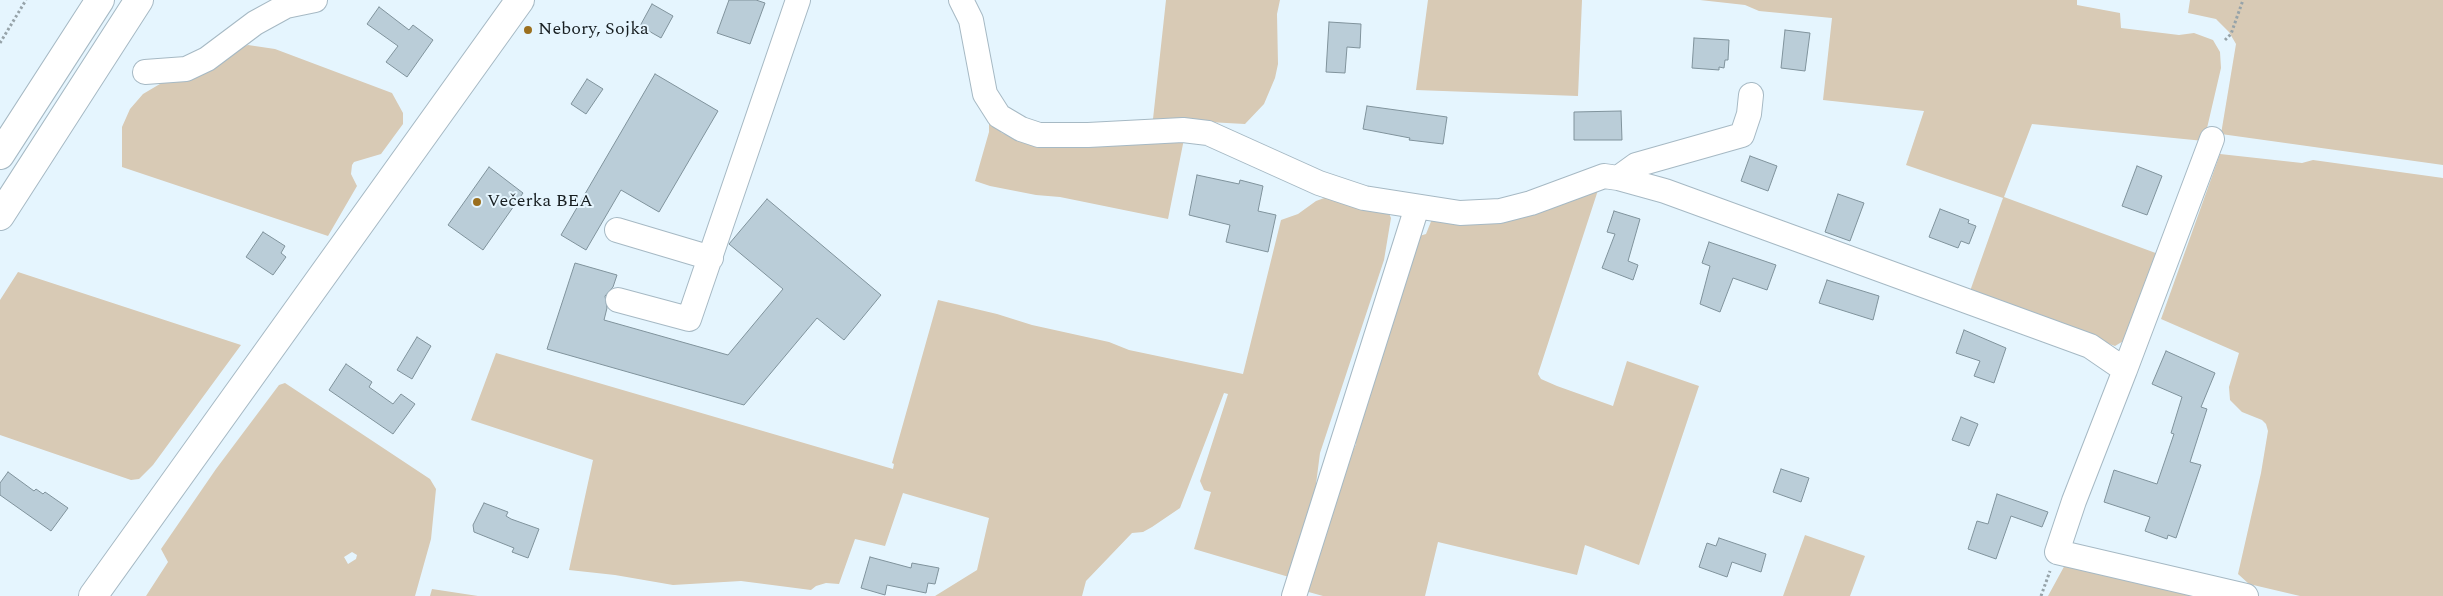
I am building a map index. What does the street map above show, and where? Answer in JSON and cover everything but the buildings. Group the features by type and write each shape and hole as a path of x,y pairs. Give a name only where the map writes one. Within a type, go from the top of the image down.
{"main road":[{"path":"0,155 100,0"},
{"path":"0,216 139,0"},
{"path":"93,596 520,0"}],"street":[{"path":"146,72 186,69 207,59 255,23 286,6 315,0"},
{"path":"618,300 689,319 798,0"},
{"path":"961,0 971,20 985,94 999,116 1021,129 1039,135 1064,136 1164,130 1208,133 1319,183 1364,198 1417,208 1460,213 1500,211 1531,203 1604,176 1618,178 1658,189 2090,346 2124,370"},
{"path":"1618,178 1636,165 1742,135 1749,114 1751,95"},
{"path":"2212,139 2074,501 2057,552 2246,596"},
{"path":"1294,596 1417,208"},
{"path":"617,230 711,258"}],"path":[{"path":"0,43 26,0"},
{"path":"2224,40 2231,34 2243,0"},
{"path":"2040,596 2057,552"}],"shaded area":[{"path":"1166,0 1280,0 1277,14 1278,64 1275,78 1264,104 1245,124 1153,119"},
{"path":"1428,0 1582,0 1578,96 1416,90"},
{"path":"1700,0 2077,0 2077,5 2120,13 2121,28 2179,35 2194,33 2213,40 2220,52 2221,68 2204,141 2032,124 2004,197 2161,255 2125,340 2115,346 1969,294 2003,198 1906,165 1924,111 1823,100 1832,18 1759,11 1745,5"},
{"path":"2190,0 2443,0 2443,165 2221,134 2236,44 2229,32 2216,19 2188,13"},
{"path":"248,45 275,49 392,93 403,113 403,124 381,154 354,162 352,165 351,174 357,186 328,236 122,167 122,127 130,109 143,94 170,78"},
{"path":"989,121 1002,133 1020,141 1056,147 1184,139 1168,219 1060,197 1036,195 990,186 975,181 989,132"},
{"path":"2220,154 2302,163 2313,160 2443,178 2443,596 2300,596 2249,584 2238,574 2261,473 2268,431 2266,424 2262,420 2242,412 2230,400 2229,387 2239,353 2161,319"},
{"path":"1600,184 1538,374 1541,379 1557,386 1613,406 1627,361 1699,386 1639,565 1585,545 1577,575 1438,542 1425,596 1323,596 1305,591 1337,488 1356,444 1354,436 1416,237 1426,234 1432,219"},
{"path":"1327,197 1388,211 1391,218 1384,260 1320,453 1315,492 1289,577 1194,549 1211,492 1204,490 1200,481 1228,394 1224,393 1180,508 1143,532 1132,533 1086,581 1082,596 935,596 977,570 989,518 903,493 885,546 855,539 839,584 826,583 816,586 811,590 741,581 673,585 615,575 569,570 593,460 471,420 496,353 893,469 894,464 892,463 938,300 997,314 1032,325 1109,342 1129,350 1243,374 1281,220 1298,214 1316,201"},
{"path":"18,272 241,345 153,465 139,479 131,480 0,435 0,300"},
{"path":"285,383 430,479 436,489 431,539 415,596 146,596 168,562 161,549 216,469 279,385","holes":["352,552 357,555 356,559 348,564 344,557"]},
{"path":"1805,535 1865,556 1850,596 1783,596"},
{"path":"2066,563 2210,596 2048,596"},
{"path":"432,589 478,596 430,596"}],"place":[{"name":"Nebory, Sojka","path":"528,30"},
{"name":"Večerka BEA","path":"477,202"}]}
